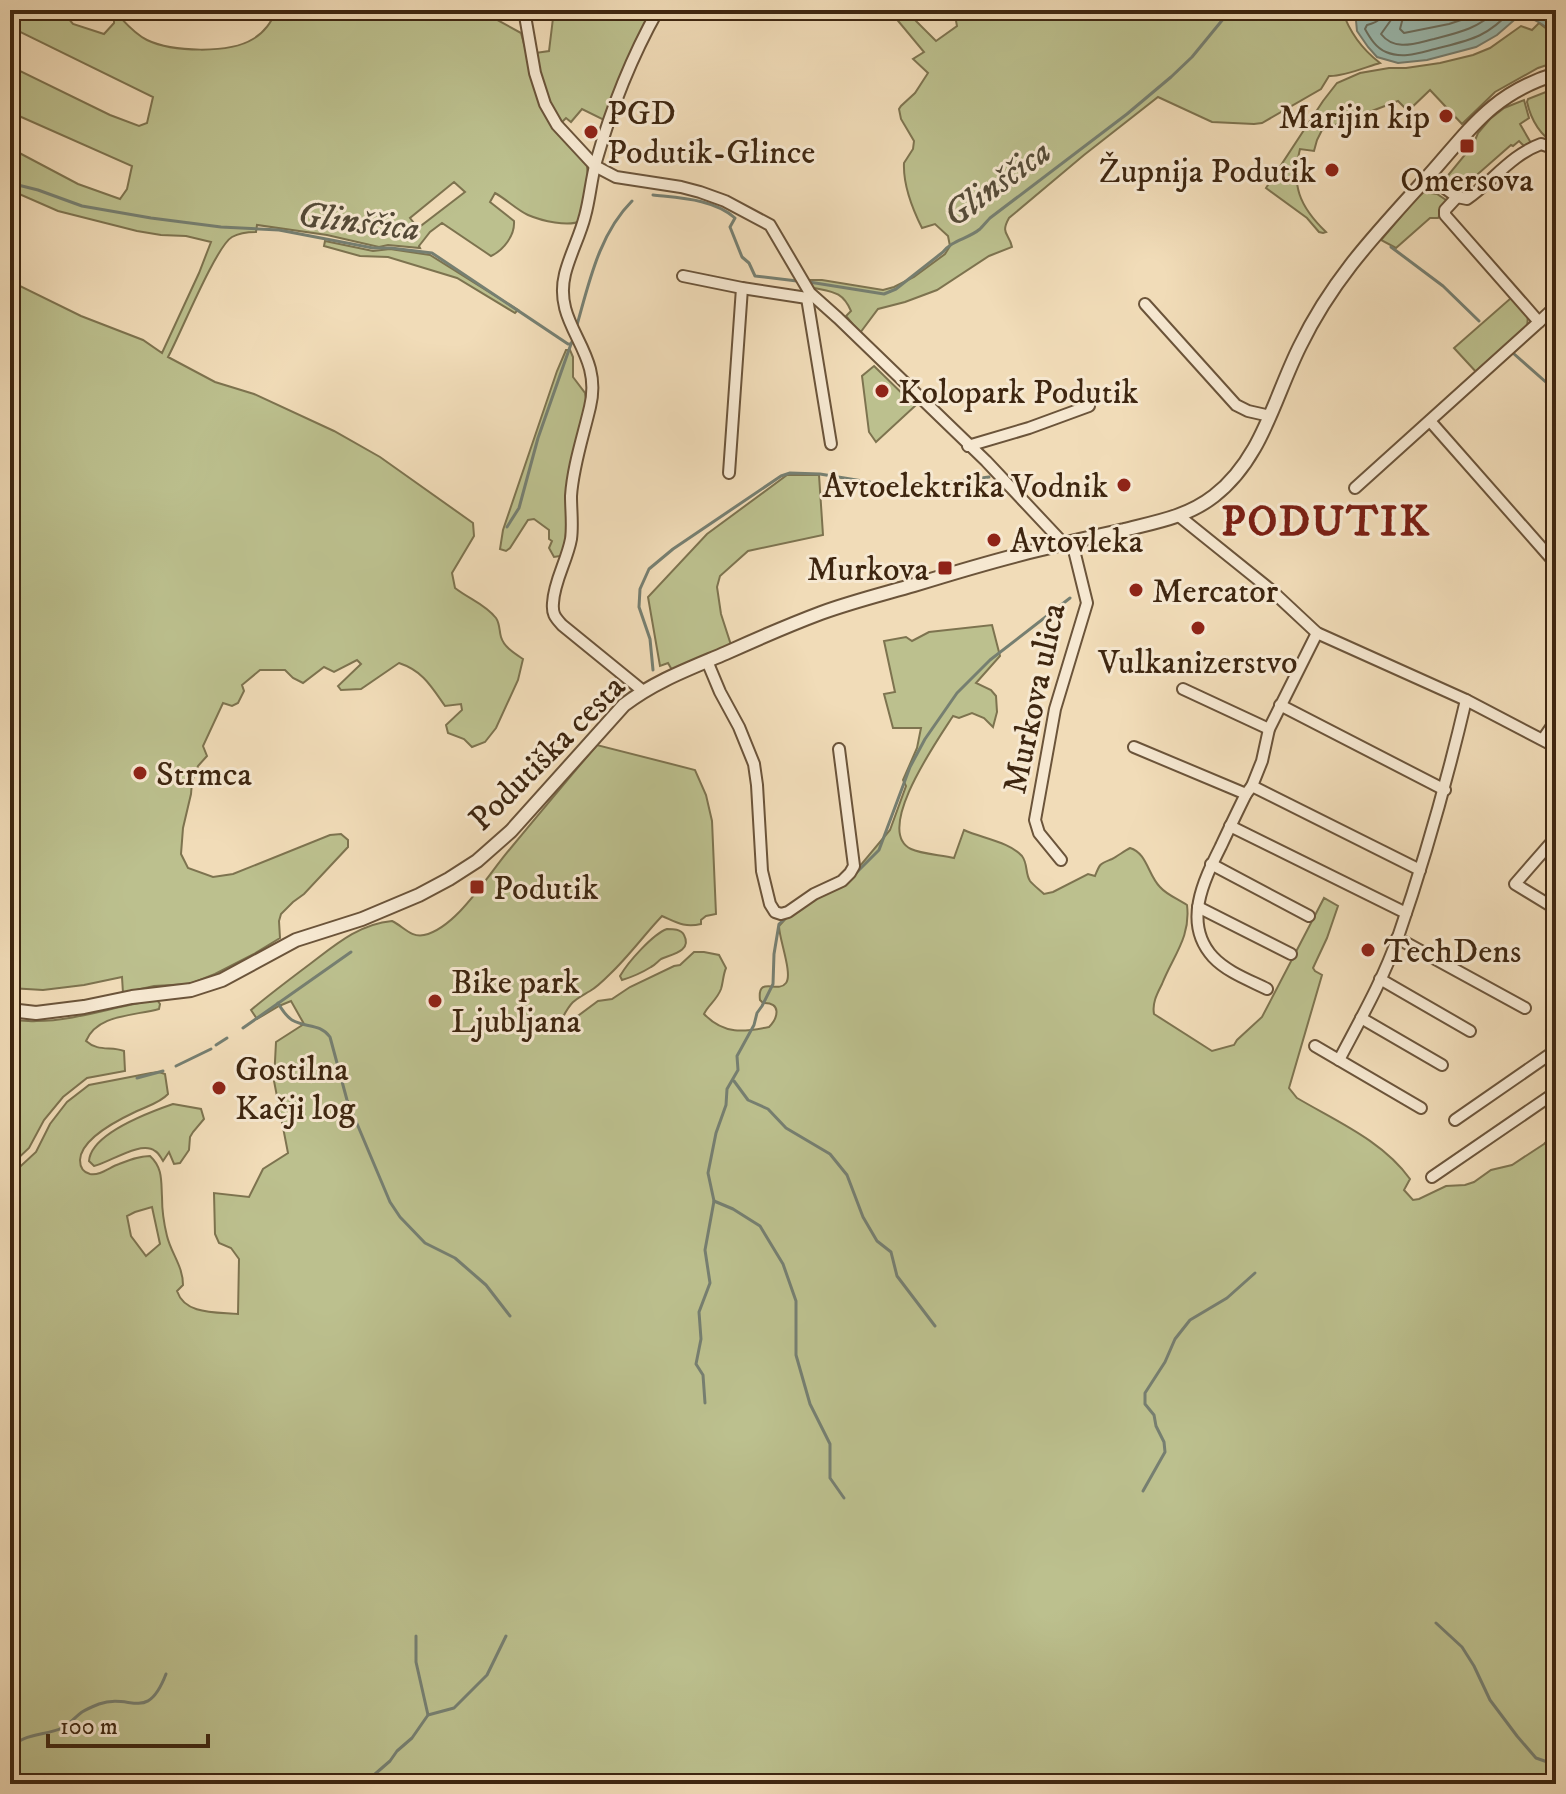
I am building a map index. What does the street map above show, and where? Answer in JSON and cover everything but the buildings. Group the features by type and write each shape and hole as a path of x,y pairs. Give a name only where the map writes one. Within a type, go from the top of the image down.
{"street":[{"path":"524,10 535,73 545,104 557,125 595,166 616,177 681,187 725,201 770,225 776,233 807,293 831,444"},
{"path":"643,691 562,625 553,616 553,602 571,540 571,496 593,388 588,357 570,326 563,302 565,275 592,189 595,166 629,67 658,10"},
{"name":"Podutiška cesta","path":"10,1010 36,1013 84,1007 191,990 222,980 296,940 362,919 419,895 477,861 511,831 624,705 672,676 822,612 1002,559 1179,516 1205,503 1236,476 1255,449 1317,311 1378,230 1469,127 1490,108 1508,94 1556,74"},
{"path":"1428,176 1457,197 1467,199 1530,148 1541,144 1556,149"},
{"path":"592,189 616,177"},
{"path":"1457,197 1445,210 1445,215 1539,322"},
{"path":"683,276 742,288 807,293 838,318 1068,543"},
{"path":"729,473 742,288"},
{"path":"1145,304 1236,405 1270,416"},
{"path":"1355,488 1556,306"},
{"path":"968,446 1089,406"},
{"path":"1430,421 1556,564"},
{"path":"1179,516 1271,590 1317,633 1466,700 1556,747"},
{"name":"Murkova ulica","path":"1061,860 1039,833 1035,820 1055,709 1087,603 1068,543"},
{"path":"1267,989 1225,967 1212,956 1199,932 1198,907 1201,886 1262,761 1269,729 1317,633"},
{"path":"707,661 754,764 762,871 775,912 788,912 814,894 842,881 854,866 839,749"},
{"path":"1183,689 1269,729"},
{"path":"1339,1060 1380,979 1406,913 1445,790 1466,700"},
{"path":"1280,705 1445,790"},
{"path":"1543,739 1556,720"},
{"path":"1134,747 1249,790 1420,870"},
{"path":"1230,826 1406,913"},
{"path":"1556,837 1515,884 1556,909"},
{"path":"1211,864 1309,916"},
{"path":"1198,907 1291,954"},
{"path":"1397,938 1525,1008"},
{"path":"1380,979 1470,1031"},
{"path":"1361,1018 1442,1065"},
{"path":"1315,1046 1421,1108"},
{"path":"1455,1120 1556,1050"},
{"path":"1432,1177 1556,1092"}],"green space":[{"path":"10,10 61,10 73,24 104,34 114,23 114,11 133,31 147,40 171,47 200,50 230,47 253,39 267,26 277,10 479,10 521,33 535,84 587,166 588,179 581,221 576,223 534,217 495,193 490,202 514,221 514,226 508,242 491,256 442,223 430,232 420,248 379,247 327,235 257,225 256,232 232,237 225,244 198,292 168,357 215,382 254,394 334,431 380,457 473,523 474,536 452,573 455,588 492,613 504,644 523,659 518,680 496,728 485,742 472,747 464,739 448,733 446,725 462,710 461,704 445,706 420,675 399,663 361,689 341,690 338,686 361,664 357,660 334,672 324,667 303,683 285,670 260,670 242,685 244,691 238,703 232,706 223,703 203,746 207,756 198,766 192,782 181,854 188,868 213,877 233,874 330,835 341,834 348,840 348,847 281,914 280,938 215,974 190,984 154,986 123,993 122,977 43,990 10,988 10,281 81,316 143,340 162,353 211,242 137,231 58,211 17,193 10,193 10,148 78,184 120,199 127,189 132,166 10,112 10,66 139,126 147,123 153,97 10,27","holes":["454,182 465,192 418,228 410,218"]},
{"path":"554,10 655,10 606,121 582,109 571,122 566,118 561,123 551,105 535,53 549,51"},
{"path":"889,10 905,10 936,41 957,26 954,10 1342,10 1357,40 1380,63 1329,76 1321,89 1262,123 1212,122 1158,97 1009,218 1005,231 1012,247 989,256 937,290 878,309 860,333 846,316 851,311 844,299 835,293 810,287 809,280 883,290 914,277 945,254 950,246 948,236 935,224 922,228 907,188 904,163 913,149 914,141 901,119 899,109 915,93 928,73 913,59 924,52"},
{"path":"1539,23 1556,36 1556,62 1538,68 1495,92 1462,124 1430,90 1408,111 1398,101 1322,130 1314,151 1300,149 1296,174 1300,194 1309,213 1326,232 1319,232 1307,218 1266,188 1337,83 1360,73 1440,63 1473,55 1490,48 1521,26 1532,30"},
{"path":"1556,88 1556,145 1537,126 1527,102"},
{"path":"1524,100 1529,118 1520,124 1531,143 1524,146 1519,141 1511,145 1463,187 1468,193 1457,193 1450,188 1445,179 1473,145 1478,133 1504,108"},
{"path":"1420,194 1437,194 1446,200 1444,211 1438,218 1430,218 1396,248 1381,240"},
{"path":"325,241 373,251 390,249 430,255 518,310 515,313 457,278 388,257 360,256 324,246"},
{"path":"1511,298 1516,299 1528,313 1527,330 1478,374 1454,348"},
{"path":"566,350 570,350 573,357 573,377 585,393 587,406 565,552 554,557 549,548 552,541 549,530 534,519 528,520 506,551 500,549 503,530"},
{"name":"Kolopark Podutik","path":"874,366 915,406 876,442 869,432 862,376"},
{"path":"787,475 819,475 823,535 748,551 720,576 717,587 721,614 731,645 672,670 668,663 660,666 648,597 707,534"},
{"path":"992,625 1000,656 976,683 996,696 997,712 993,727 984,718 972,713 959,718 953,716 935,744 904,805 901,839 911,849 954,858 964,830 1017,851 1024,859 1030,881 1044,894 1088,874 1095,876 1103,863 1130,848 1136,851 1160,887 1187,905 1184,937 1157,995 1154,1014 1212,1051 1234,1045 1262,1017 1324,898 1338,906 1313,968 1322,975 1289,1088 1297,1098 1358,1133 1386,1154 1410,1179 1404,1190 1413,1200 1446,1186 1474,1182 1491,1170 1512,1165 1544,1144 1556,1132 1556,1784 10,1784 10,1176 36,1152 50,1124 67,1102 89,1085 151,1073 165,1074 168,1094 110,1125 93,1138 82,1152 81,1167 87,1173 97,1174 130,1160 150,1156 160,1175 166,1231 182,1278 183,1285 177,1291 181,1299 202,1311 238,1314 239,1259 231,1248 219,1243 215,1234 214,1193 249,1197 263,1169 288,1153 274,1081 276,1042 304,1024 291,1001 257,1019 251,1010 348,936 369,926 392,921 411,933 424,935 448,922 472,898 597,745 695,770 706,795 712,821 716,914 706,916 701,924 690,925 662,916 605,979 574,1001 563,1017 547,1023 543,1031 571,1021 598,1001 612,999 630,987 680,965 694,952 719,955 726,968 722,987 704,1014 727,1029 769,1027 775,1019 776,1008 763,1003 760,993 765,987 782,986 788,978 779,926 808,901 850,878 890,830 906,786 903,780 917,748 921,728 893,728 884,694 895,692 884,641 906,637 912,641 929,632","holes":["152,1207 160,1244 146,1256 131,1236 127,1216"]},
{"path":"667,929 683,933 686,941 683,949 622,980 620,976 635,956"},
{"path":"157,1000 159,1009 107,1021 91,1032 86,1041 91,1044 124,1051 125,1071 87,1078 63,1097 44,1120 29,1148 10,1166 10,1019 33,1021 67,1018"},
{"path":"173,1104 201,1109 204,1119 190,1137 189,1150 180,1163 174,1164 169,1152 163,1161 158,1153 149,1148 134,1150 94,1166 89,1161 92,1151 110,1133"}],"water":[{"path":"1355,10 1366,10 1371,16 1377,10 1549,10 1556,20 1556,36 1539,22 1520,15 1497,35 1476,47 1427,60 1398,63 1377,57 1368,47 1357,31"}],"waterway":[{"name":"Glinščica","path":"809,282 884,294 896,289 951,245 980,229 990,218 1127,114 1192,57 1224,18 1235,10"},
{"name":"Glinščica","path":"10,183 82,206 151,218 221,227 279,230 373,248 432,253 568,344 574,337"},
{"name":"Glinščica","path":"653,195 696,200 727,212 735,218 730,227 742,257 755,276 797,281"},
{"name":"Glinščica","path":"577,325 603,244 632,201"},
{"path":"1391,247 1443,286 1479,321"},
{"path":"507,527 519,508 538,438 571,344"},
{"path":"1513,353 1556,391"},
{"path":"653,670 650,639 639,607 640,589 649,569 673,549 781,476 790,473 820,474 905,488 989,477"},
{"path":"852,877 879,850 910,767 957,693 990,660 1070,598"},
{"path":"705,1403 703,1375 696,1364 701,1339 699,1312 710,1283 705,1250 714,1201 708,1173 716,1133 726,1105 727,1089 738,1070 737,1056 773,984 779,924 788,916"},
{"path":"243,1028 351,952"},
{"path":"278,1003 292,1020 322,1030 330,1037 347,1100 390,1202 400,1217 425,1243 455,1258 486,1285 510,1316"},
{"path":"216,1045 227,1038"},
{"path":"176,1066 211,1049"},
{"path":"137,1078 163,1071"},
{"path":"734,1081 748,1100 768,1109 786,1128 830,1154 847,1175 863,1217 877,1241 891,1252 897,1276 935,1326"},
{"path":"714,1201 760,1226 783,1264 796,1301 796,1355 810,1404 830,1444 830,1478 844,1498"},
{"path":"1143,1491 1165,1452 1154,1415 1145,1404 1145,1393 1165,1362 1175,1339 1190,1320 1227,1298 1255,1273"},
{"path":"1436,1623 1462,1647 1490,1700 1517,1736 1536,1758 1556,1765"},
{"path":"416,1636 416,1662 428,1715"},
{"path":"369,1784 375,1774 412,1738 428,1715 454,1708 487,1675 506,1636"},
{"path":"10,1749 27,1737 68,1725 82,1712 99,1704 145,1702 159,1689 166,1674"}],"place":[{"name":"Marijin kip","path":"1446,116"},
{"name":"PGD Podutik-Glince","path":"591,132"},
{"name":"Omersova","path":"1467,146"},
{"name":"Župnija Podutik","path":"1332,170"},
{"name":"Kolopark Podutik","path":"882,391"},
{"name":"Avtoelektrika Vodnik","path":"1124,485"},
{"name":"Avtovleka","path":"994,540"},
{"name":"Murkova","path":"945,568"},
{"name":"Mercator","path":"1136,590"},
{"name":"Vulkanizerstvo","path":"1198,628"},
{"name":"Strmca","path":"140,773"},
{"name":"Podutik","path":"477,887"},
{"name":"TechDens","path":"1368,950"},
{"name":"Bike park Ljubljana","path":"435,1001"},
{"name":"Gostilna Kačji log","path":"219,1088"}],"district":[{"name":"PODUTIK","path":"1326,520"}]}
